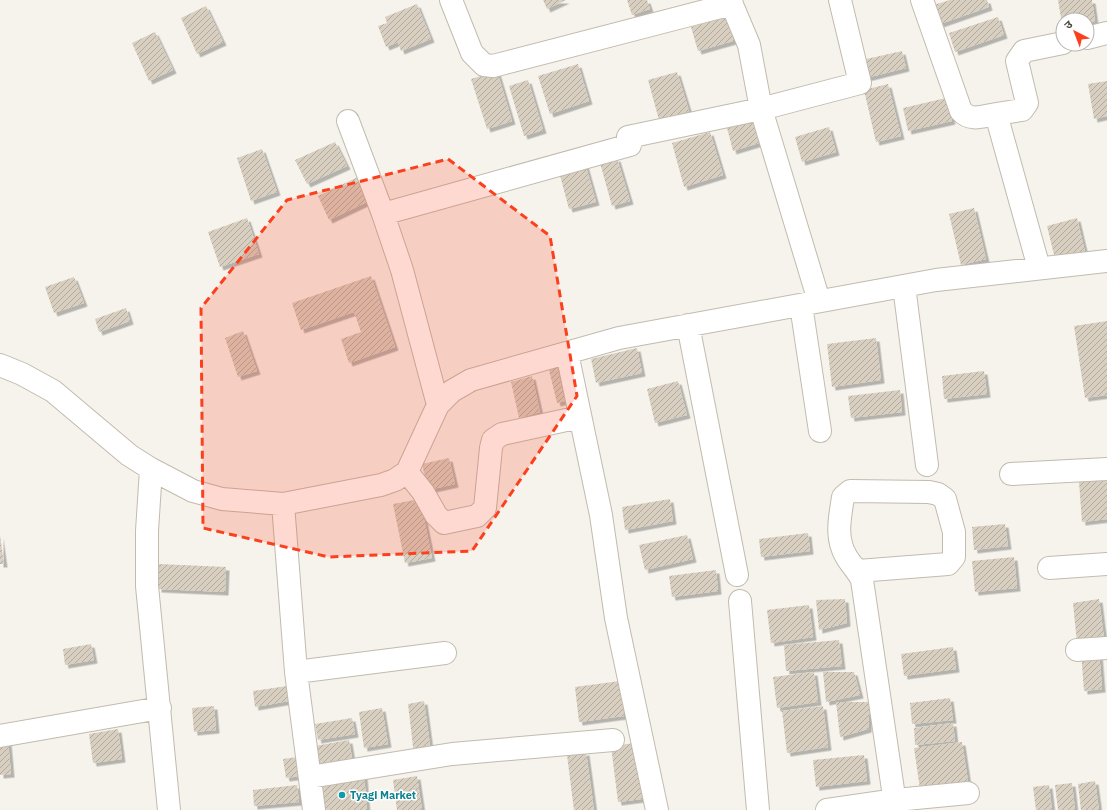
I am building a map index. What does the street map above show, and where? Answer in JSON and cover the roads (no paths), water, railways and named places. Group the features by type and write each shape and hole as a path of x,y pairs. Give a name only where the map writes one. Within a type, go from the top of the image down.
{"street":[{"path":"383,214 629,141 761,110 860,83 840,0"},
{"path":"922,0 961,111 967,117 973,119 1022,110 1027,103 1017,61 1024,51 1055,45"},
{"path":"457,2 472,53 484,65 493,66 731,2 749,45 761,110 810,303 820,431"},
{"path":"1095,36 1107,33"},
{"path":"996,114 1039,268"},
{"path":"348,121 383,214 402,270 438,405"},
{"path":"0,365 22,374 53,392 129,455 151,469 193,491 222,499 283,504 381,485 395,480 407,472 438,405 452,391 471,380 619,338 688,325 936,280 1107,261"},
{"path":"904,286 928,465"},
{"path":"688,325 737,575"},
{"path":"567,353 601,515 616,618 657,810"},
{"path":"407,472 423,492 436,515 444,523 477,516 485,508 490,448 494,440 502,434 580,417"},
{"path":"151,469 147,531 147,586 169,810"},
{"path":"1011,474 1107,469"},
{"path":"858,571 948,564 954,557 954,532 945,499 938,494 929,492 850,492 843,497 838,528 841,542 847,557 858,571 862,580 896,805"},
{"path":"283,504 296,672 314,810"},
{"path":"1050,568 1107,564"},
{"path":"740,601 758,810"},
{"path":"1077,650 1107,648"},
{"path":"296,672 445,653"},
{"path":"0,736 160,708"},
{"path":"310,777 452,754 613,740"},
{"path":"827,810 896,805 968,793"}],"place":[{"name":"Tyagi Market","path":"342,795"}]}
